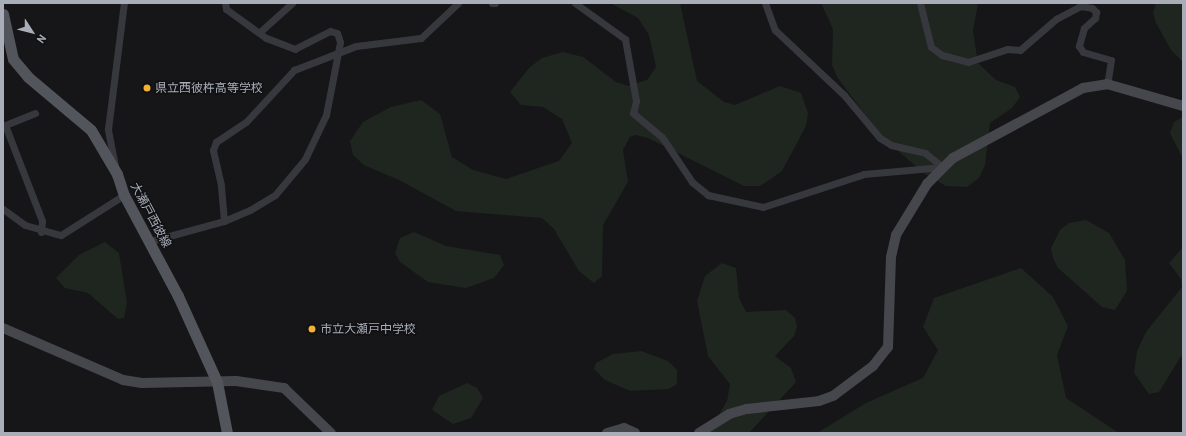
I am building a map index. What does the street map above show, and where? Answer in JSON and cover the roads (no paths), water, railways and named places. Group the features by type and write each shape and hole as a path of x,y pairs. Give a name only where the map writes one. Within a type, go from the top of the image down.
{"main road":[{"name":"大瀬戸西彼線","path":"3,14 13,59 28,77 91,130 117,174 124,195 151,241 218,382 227,433"}],"street":[{"path":"117,174 108,129 124,3"},
{"path":"151,241 224,221 250,210 275,195 305,159 326,115 339,53 337,33 330,31 295,49 266,38 261,31 226,9 225,3"},
{"path":"261,31 292,3"},
{"path":"224,221 221,185 212,150 216,142 246,122 294,70 356,46 421,38 458,3"},
{"path":"575,3 625,39 636,101 633,113 662,137 692,182 708,195 762,207 864,174 943,167"},
{"path":"765,3 775,30 844,95 880,138 891,146 925,153 943,167"},
{"path":"920,3 931,47 942,55 968,62 1007,49 1020,50 1056,19 1080,6 1092,8 1096,12 1095,18 1084,28 1079,46 1083,52 1111,60 1107,84"},
{"path":"700,433 729,414 747,409 819,401 833,396 873,366 888,347 891,257 896,235 927,184 943,167 1064,96 1083,88 1107,84 1183,106"},
{"path":"35,113 5,125 42,221 42,232"},
{"path":"3,209 42,232 53,235 66,233 124,195"},
{"path":"3,328 123,380 142,383 218,382 236,380 284,388 331,433"},
{"path":"607,433 624,428 635,433"}],"place":[{"name":"県立西彼杵高等学校","path":"147,88"},
{"name":"市立大瀬戸中学校","path":"312,329"}]}
